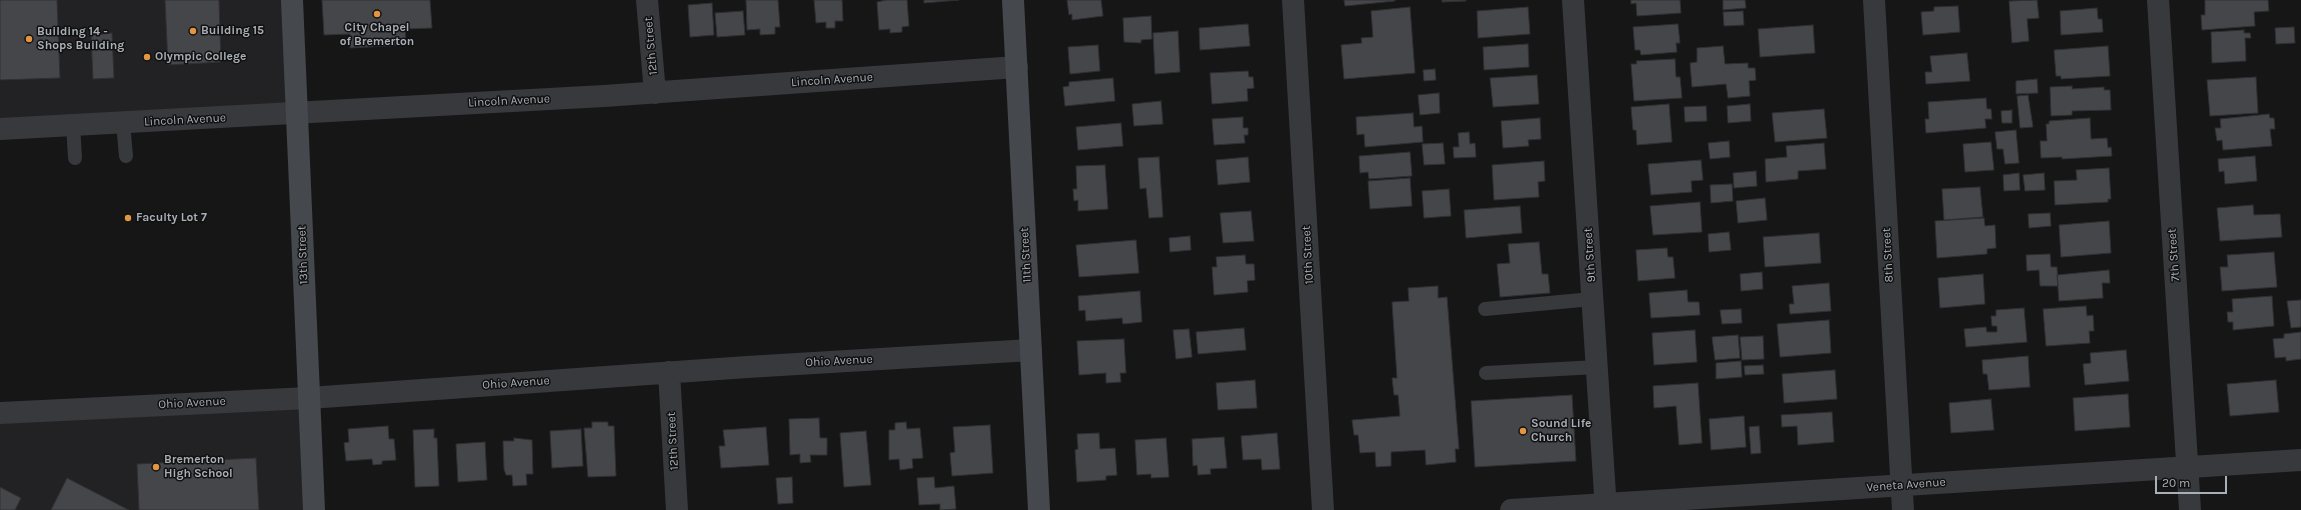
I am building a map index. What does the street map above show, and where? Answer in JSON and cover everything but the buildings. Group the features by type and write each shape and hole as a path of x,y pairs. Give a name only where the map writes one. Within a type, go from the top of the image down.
{"main road":[{"name":"13th Street","path":"292,0 314,510"},
{"name":"11th Street","path":"1013,0 1039,510"}],"street":[{"name":"12th Street","path":"647,0 655,93"},
{"name":"10th Street","path":"1293,0 1323,510"},
{"name":"9th Street","path":"1573,0 1606,507"},
{"name":"8th Street","path":"1874,0 1903,510"},
{"name":"7th Street","path":"2158,0 2190,510"},
{"name":"Lincoln Avenue","path":"0,128 296,114 655,93 1017,67"},
{"name":"Ohio Avenue","path":"0,413 309,398 669,372 1031,350"},
{"name":"12th Street","path":"669,372 677,510"},
{"name":"Veneta Avenue","path":"1511,510 1606,507 1902,485 2301,460"}],"lane":[{"path":"123,123 126,156"},
{"path":"73,125 75,158"},
{"path":"1486,309 1592,299"},
{"path":"1486,373 1597,367"}],"shaded area":[{"name":"Olympic College","path":"0,0 291,0 296,114 0,130"},
{"name":"Bremerton High School","path":"309,398 314,510 0,510 0,413"}],"place":[{"name":"City Chapel of Bremerton","path":"377,14"},
{"name":"Building 15","path":"193,31"},
{"name":"Building 14 - Shops Building","path":"29,39"},
{"name":"Olympic College","path":"147,57"},
{"name":"Faculty Lot 7","path":"128,218"},
{"name":"Sound Life Church","path":"1523,431"},
{"name":"Bremerton High School","path":"156,467"}]}
